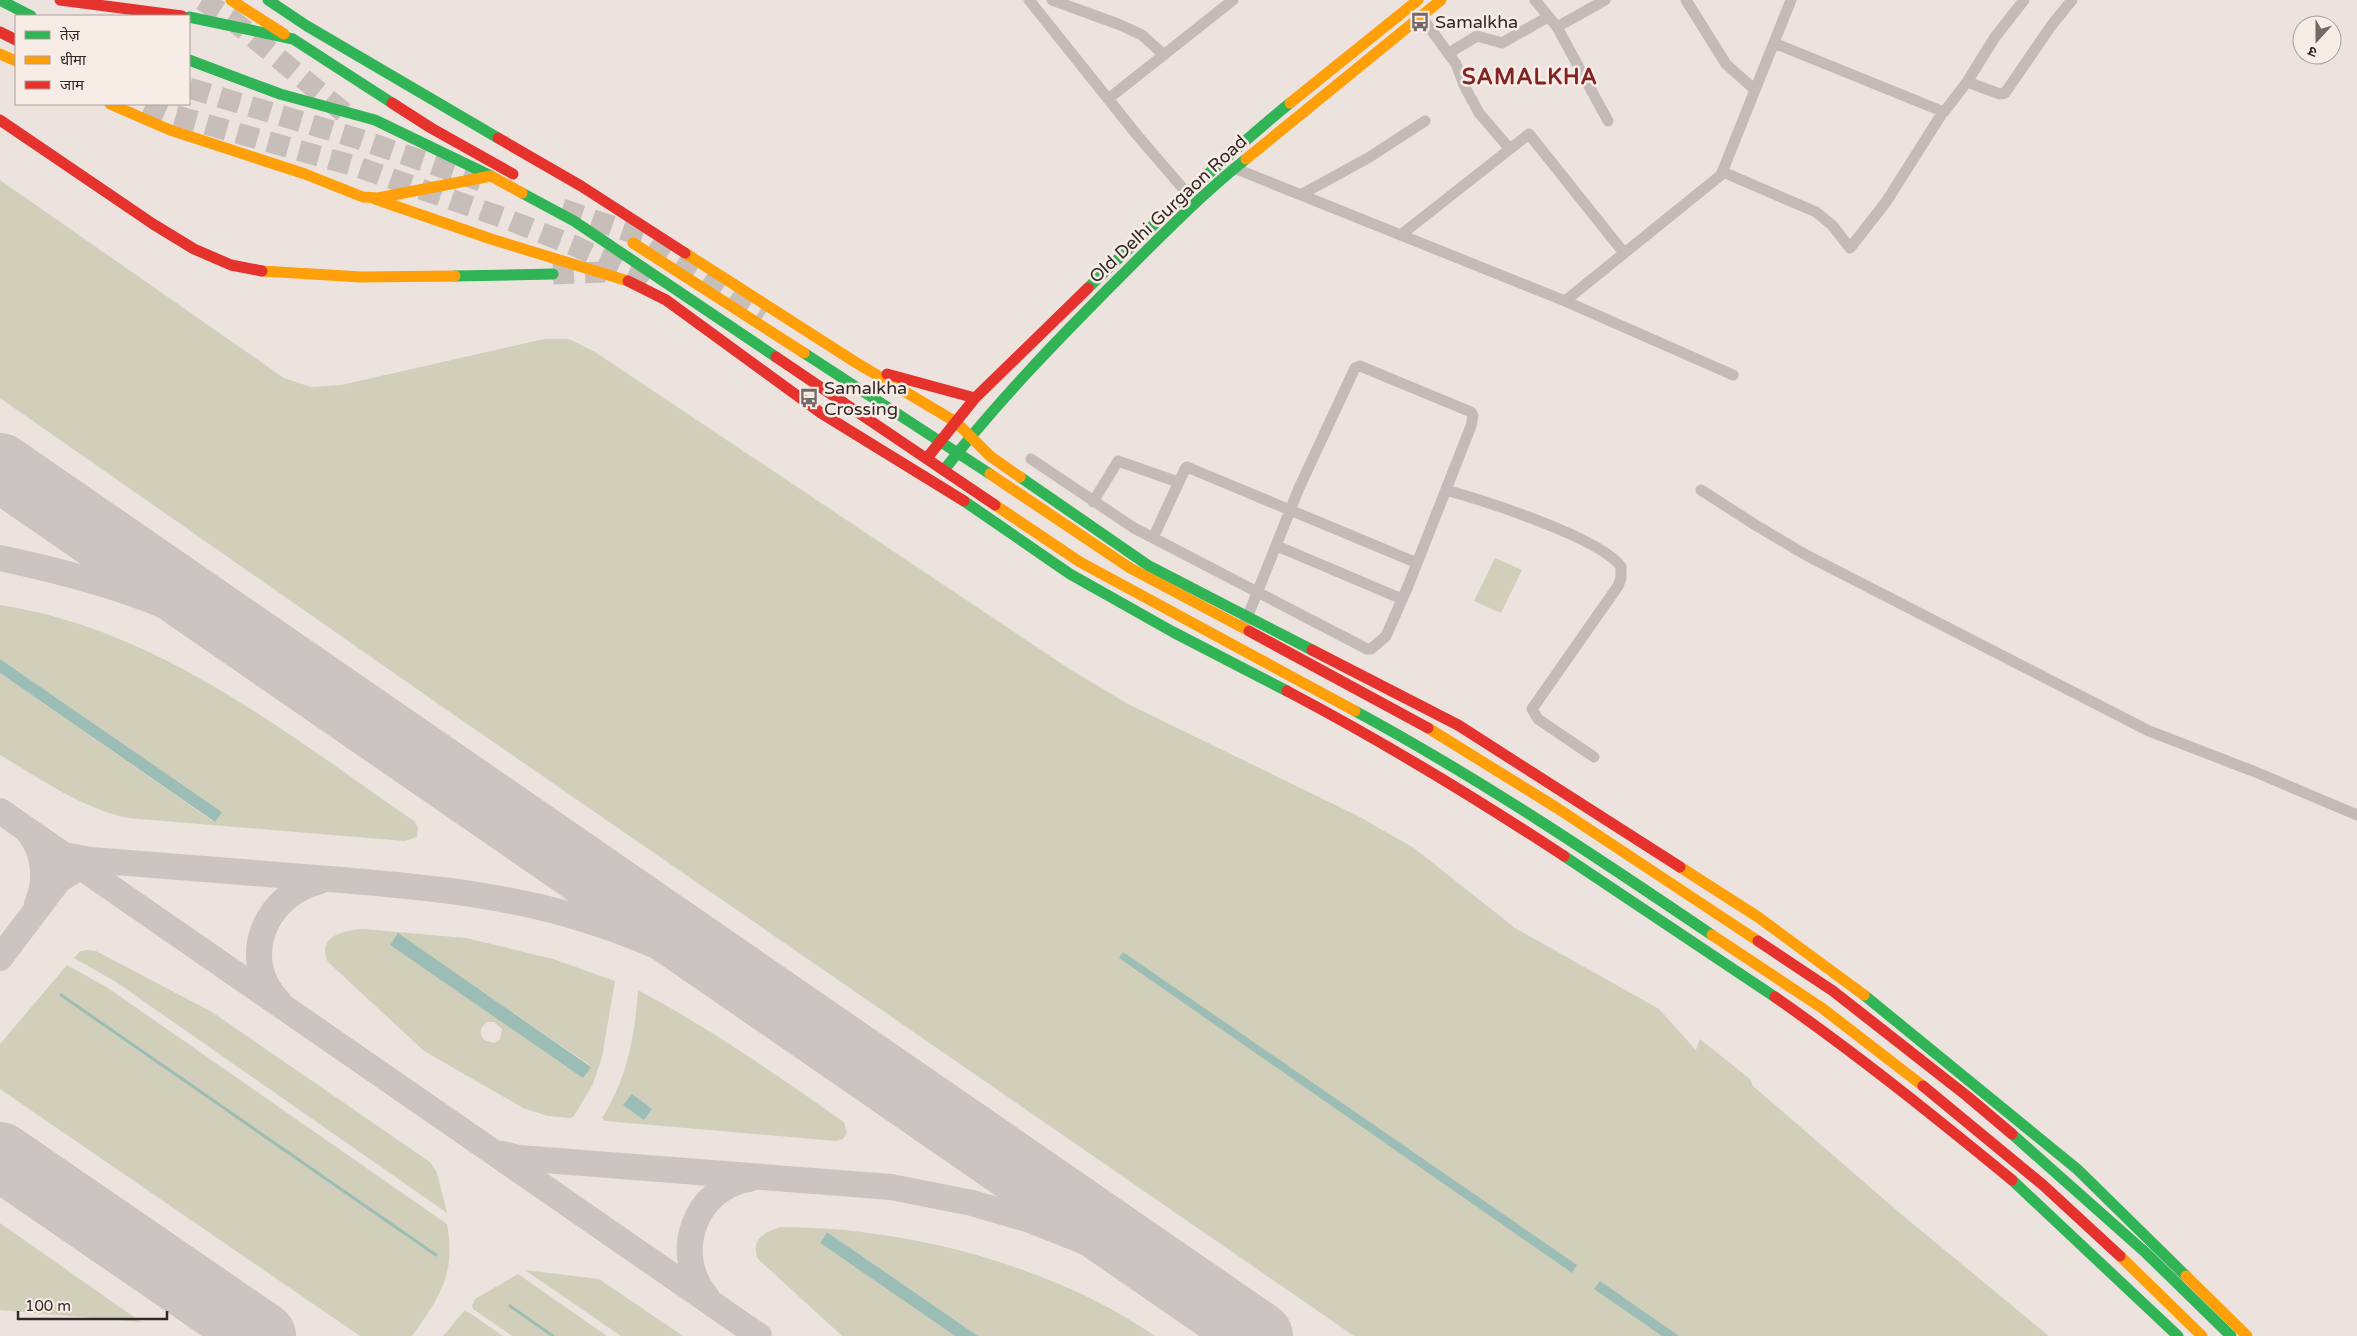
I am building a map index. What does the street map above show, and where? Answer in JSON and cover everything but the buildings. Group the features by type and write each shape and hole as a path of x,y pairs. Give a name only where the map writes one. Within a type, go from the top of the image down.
{"main road":[{"path":"0,0 29,15"},
{"path":"60,0 174,15"},
{"path":"231,0 431,128 520,178"},
{"path":"268,0 307,26 581,186 855,362 956,422 990,456 1149,566 1458,725 1758,917 1884,1009 2018,1118 2077,1170 2247,1336"},
{"name":"Old Delhi Gurgaon Road","path":"927,458 975,398 1186,192 1229,153 1418,0"},
{"name":"Old Delhi Gurgaon Road","path":"944,470 970,437 1058,340 1145,252 1237,166 1441,0"},
{"path":"76,2 99,15"},
{"path":"190,17 293,39"},
{"path":"0,32 15,40"},
{"path":"0,54 15,61"},
{"path":"190,60 280,94 375,120 491,176 574,221 1080,562 1434,754 1550,826 1822,1008 1955,1111 2042,1184 2135,1270 2202,1336"},
{"path":"112,105 170,130 305,174 363,197 378,198 491,176"},
{"path":"0,120 153,224 194,249 231,265 268,273 361,277 553,274"},
{"path":"1229,153 1237,166"},
{"path":"370,197 491,239 620,277 666,300 822,414 958,497 1070,574 1173,632 1336,717 1492,809 1707,950 1819,1028 1944,1124 2031,1196 2178,1336"},
{"path":"623,237 940,441 1130,568 1350,684 1434,731 1557,808 1833,991 1967,1096 2054,1171 2146,1254 2231,1336"},
{"path":"855,362 874,370 975,398"}],"street":[{"path":"1029,0 1108,99 1186,192"},
{"path":"1052,0 1118,24 1142,35 1164,55"},
{"path":"1108,99 1233,0"},
{"path":"1535,0 1557,27 1608,121"},
{"path":"1557,27 1605,0"},
{"path":"1686,0 1726,64 1755,90"},
{"path":"1565,301 1715,181 1723,172 1791,0"},
{"path":"1723,172 1816,212 1832,224 1850,248 1880,209 1943,112 1968,82 1996,37 2024,0"},
{"path":"1968,82 2000,94 2005,93 2051,26 2072,0"},
{"path":"1421,16 1449,53 1479,112 1509,148"},
{"path":"1449,53 1475,36 1481,36 1502,44 1548,16"},
{"path":"1774,43 1943,112"},
{"path":"1302,194 1368,158 1425,120"},
{"path":"1402,234 1509,148 1530,135 1624,253"},
{"path":"1237,166 1565,301 1733,375"},
{"path":"1030,458 1093,502 1153,538 1259,593 1367,649 1376,647 1383,640 1402,599 1471,426 1472,416 1470,412 1358,366 1352,374 1290,511 1259,593 1234,646"},
{"path":"1093,502 1118,461 1178,482"},
{"path":"1153,538 1178,482 1185,469 1188,468 1417,563"},
{"path":"1446,490 1549,525 1608,554 1621,567 1621,578 1618,586 1532,709 1538,719 1594,756"},
{"path":"1701,490 1806,555 2149,732 2246,768 2357,815"},
{"path":"1277,546 1402,599"}],"shaded area":[{"path":"0,180 284,378 311,387 341,385 544,339 569,339 595,352 1068,668 1128,704 1358,816 1414,848 1515,928 1659,1009 1696,1050 1700,1039 1750,1079 1753,1086 1901,1214 2049,1336 1354,1336 444,708 0,398"},
{"path":"1495,558 1522,570 1501,613 1474,601"},
{"path":"0,605 58,618 113,636 167,661 218,689 268,720 414,821 418,827 417,837 405,841 128,818 94,807 62,792 0,755 0,673 214,822 222,812 0,659"},
{"path":"363,929 466,938 553,959 615,981 602,1057 593,1084 574,1116 571,1118 548,1116 525,1109 424,1051 328,962 325,953 326,946 334,936 347,931","holes":["398,934 591,1066 583,1077 390,945","487,1022 494,1022 502,1029 500,1039 494,1043 484,1040 481,1035 481,1030"]},
{"path":"80,951 96,951 212,1012 430,1162 437,1173 447,1213 116,982 74,958"},
{"path":"67,965 108,988 447,1224 449,1257 443,1284 431,1309 412,1336 360,1336 0,1089 0,1044"},
{"path":"638,990 718,1037 844,1122 847,1133 843,1139 836,1141 605,1121 602,1118 618,1088 628,1057 635,1024"},
{"path":"0,1223 141,1322 0,1310"},
{"path":"781,1227 877,1234 927,1243 976,1255 1024,1270 1071,1289 1114,1311 1155,1336 978,1336 827,1232 820,1243 955,1336 842,1336 758,1259 756,1252 757,1241 769,1231"},
{"path":"525,1270 599,1279 683,1336 621,1336"},
{"path":"518,1274 607,1336 512,1336 473,1309 472,1306 475,1299"},
{"path":"464,1311 470,1313 503,1336 443,1336"}],"water":[{"path":"0,659 222,812 215,822 0,673"},
{"path":"398,933 591,1067 583,1078 390,945"},
{"path":"1123,952 1577,1265 1572,1273 1119,958"},
{"path":"632,1094 652,1109 644,1120 623,1105"},
{"path":"827,1232 978,1336 955,1336 820,1243"},
{"path":"1600,1281 1679,1336 1662,1336 1594,1289"}],"waterway":[{"path":"61,995 436,1255"},
{"path":"510,1306 553,1336"}],"taxiway":[{"path":"0,558 84,578 165,606 226,635 324,691"},
{"path":"0,811 759,1336"},
{"path":"27,830 41,856 43,875 37,904"},
{"path":"70,856 91,860 432,889 492,897 551,910 613,929 678,955 770,1004 830,1040"},
{"path":"0,958 59,880 80,867 96,866"},
{"path":"279,1002 266,985 260,966 259,948 264,930 272,913 285,899 301,888 320,881"},
{"path":"502,1154 519,1158 891,1187 972,1203 1027,1219 1111,1252 1144,1268 1237,1321"},
{"path":"707,1297 696,1280 691,1262 690,1244 694,1226 702,1209 714,1195 730,1185 749,1179"}],"runway":[{"path":"0,467 1259,1336"},
{"path":"0,1156 262,1336"}],"tunnel":[{"path":"202,0 230,18 348,116"},
{"path":"190,88 359,139 481,181"},
{"path":"148,105 166,113 358,167 504,218 575,246 632,273 654,287"},
{"path":"562,209 650,239 764,315"},
{"path":"553,274 605,272"}],"traffic: fast":[{"path":"0,0 29,15"},
{"path":"268,0 307,26 498,138"},
{"path":"190,17 293,39 392,103"},
{"path":"190,60 280,94 375,120 491,176"},
{"path":"1088,288 1212,170 1290,103"},
{"path":"944,470 1007,395 1075,323 1182,216 1246,159"},
{"path":"522,193 574,221 776,357"},
{"path":"455,276 553,274"},
{"path":"804,353 990,474"},
{"path":"1020,477 1149,566 1312,650"},
{"path":"964,501 1070,574 1173,632 1287,691"},
{"path":"1355,711 1492,790 1712,935"},
{"path":"1564,856 1775,997"},
{"path":"1864,995 2077,1169 2186,1276"},
{"path":"2012,1134 2146,1253 2231,1336"},
{"path":"2012,1180 2178,1336"}],"traffic: slow":[{"path":"231,0 284,34"},
{"path":"1290,103 1418,0"},
{"path":"1246,159 1441,0"},
{"path":"0,54 15,61"},
{"path":"112,105 170,130 305,174 363,197 378,198 491,176 522,193"},
{"path":"375,199 491,239 628,281"},
{"path":"633,243 804,353"},
{"path":"685,253 855,362 956,422 990,456 1020,477"},
{"path":"262,271 361,277 455,276"},
{"path":"990,474 1130,568 1249,631"},
{"path":"995,505 1080,562 1355,711"},
{"path":"1428,728 1557,808 1758,941"},
{"path":"1680,867 1758,917 1864,995"},
{"path":"1712,935 1822,1008 1923,1086"},
{"path":"2120,1256 2202,1336"},
{"path":"2186,1276 2247,1336"}],"traffic: jam":[{"path":"60,0 174,15"},
{"path":"0,32 15,40"},
{"path":"392,103 431,128 513,174"},
{"path":"0,120 153,224 194,249 231,265 262,271"},
{"path":"498,138 581,186 685,253"},
{"path":"628,281 666,300 821,413 964,501"},
{"path":"927,458 975,398 1088,288"},
{"path":"776,357 995,505"},
{"path":"887,374 975,398"},
{"path":"1249,631 1428,728"},
{"path":"1312,650 1458,725 1680,867"},
{"path":"1287,691 1427,770 1564,856"},
{"path":"1758,941 1833,991 1967,1096 2012,1134"},
{"path":"1775,997 1866,1063 2012,1180"},
{"path":"1923,1086 2043,1185 2120,1256"}],"place":[{"name":"Samalkha","path":"1420,22"},
{"name":"Samalkha Crossing","path":"809,398"}],"district":[{"name":"SAMALKHA","path":"1530,77"}]}
